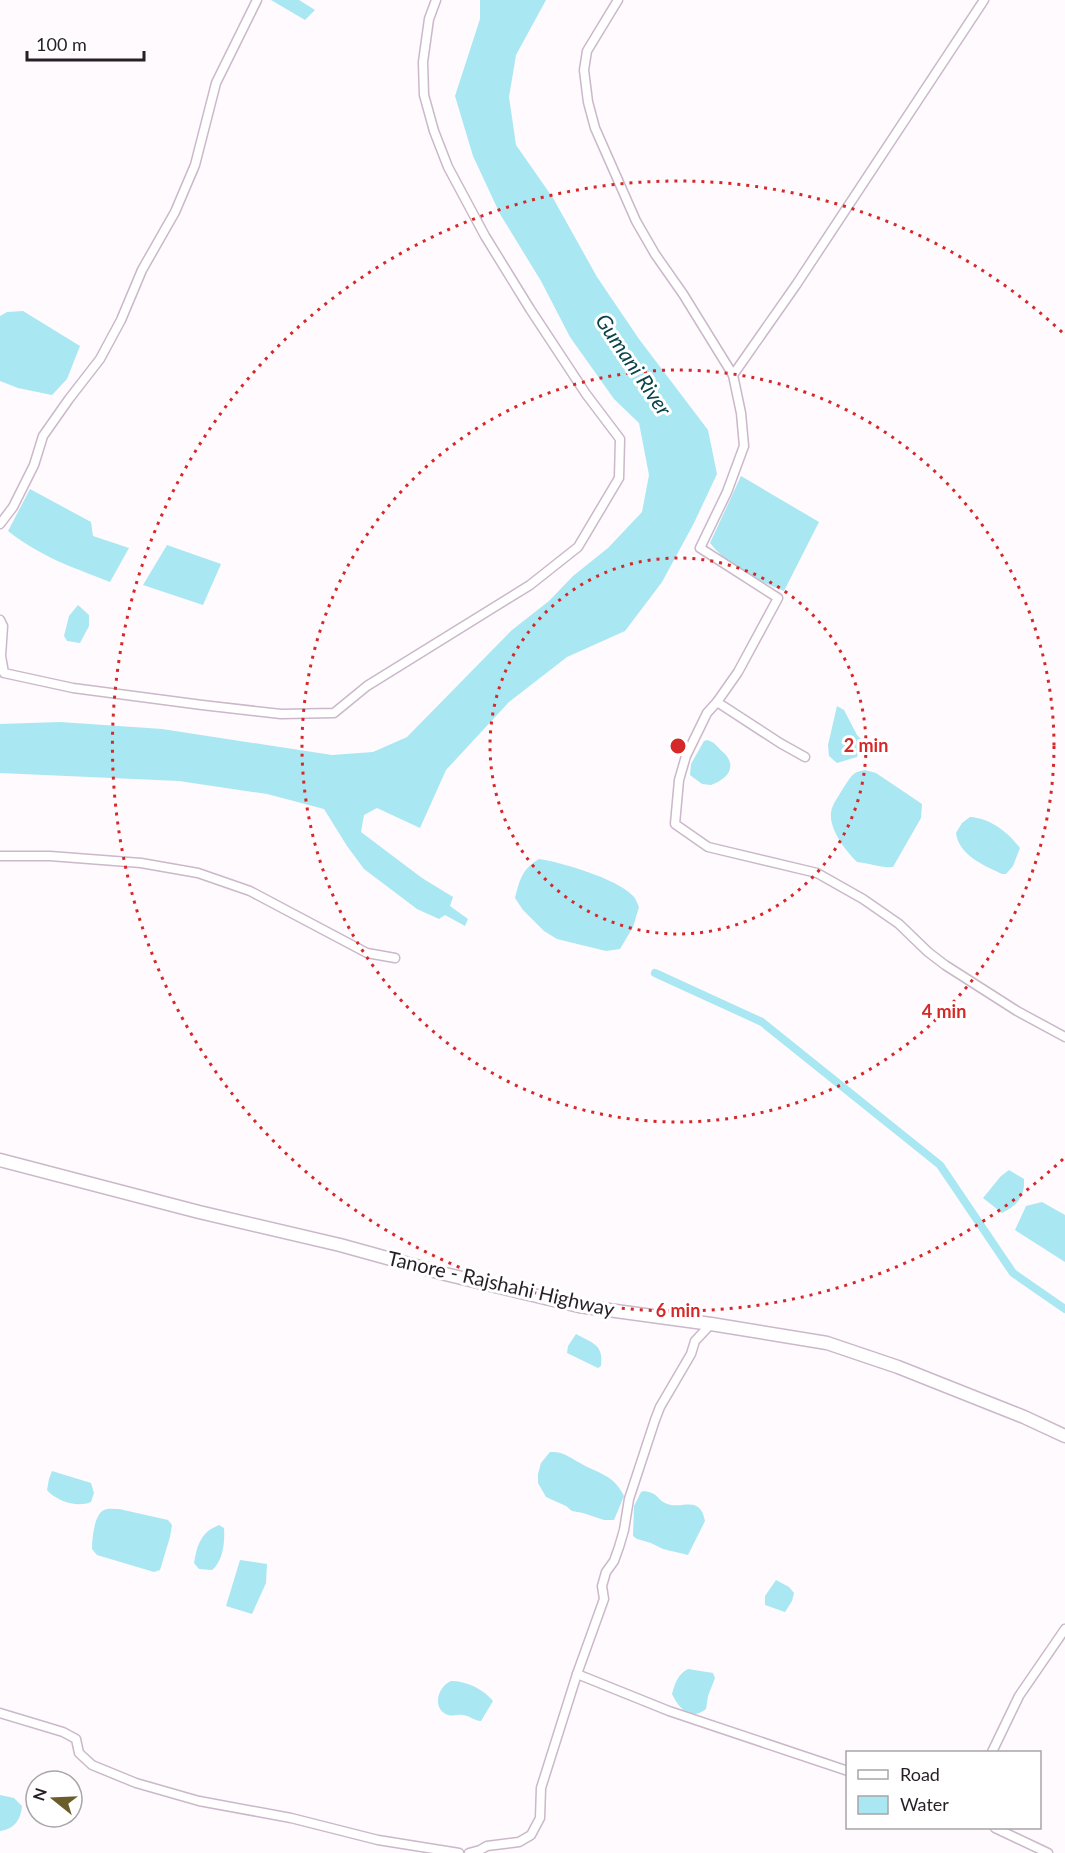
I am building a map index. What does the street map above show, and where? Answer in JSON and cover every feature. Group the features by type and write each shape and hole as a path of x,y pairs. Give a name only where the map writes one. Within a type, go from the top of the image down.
{"main road":[{"name":"Tanore - Rajshahi Highway","path":"0,1160 199,1212 340,1245 445,1274 568,1303 827,1343 909,1371 1065,1436"}],"street":[{"path":"0,524 13,507 34,465 43,436 100,359 121,320 142,270 175,212 195,165 216,83 257,0"},
{"path":"0,620 3,626 1,656 4,672 73,688 202,705 281,714 334,713 367,686 530,585 578,547 618,478 620,439 586,394 530,309 485,236 444,158 424,95 423,62 429,19 436,0"},
{"path":"618,0 587,51 584,70 588,102 595,128 636,221 733,375 739,394 744,446 727,492 700,548 778,598 738,672 707,712 686,756 679,780 675,825 708,847 817,873 863,899 899,924 945,965 1017,1011 1065,1037"},
{"path":"733,375 796,285 984,0"},
{"path":"717,702 806,757"},
{"path":"0,856 50,856 141,863 198,873 250,891 367,953 395,958"},
{"path":"469,1853 487,1846 519,1842 531,1835 540,1818 541,1788 577,1674 604,1599 602,1586 606,1572 614,1561 619,1547 629,1500 655,1420 660,1407 691,1354 695,1341 711,1324"},
{"path":"992,1751 1019,1696 1065,1629"},
{"path":"577,1674 669,1711 846,1770"},
{"path":"0,1713 63,1732 76,1739 79,1753 92,1765 136,1783 199,1801 291,1818 378,1840 459,1853"},
{"path":"999,1829 1048,1853"}],"water":[{"path":"271,0 299,0 315,10 305,20"},
{"name":"Gumani River","path":"480,0 546,0 516,55 509,97 516,145 553,198 597,277 639,339 708,430 717,474 662,582 625,631 567,657 509,702 446,770 420,828 377,808 364,815 361,832 422,878 453,897 450,906 468,919 465,926 445,915 439,919 417,909 364,869 324,809 267,794 179,781 0,773 0,724 60,722 162,729 332,755 373,752 407,737 512,630 549,601 573,576 608,548 642,512 649,475 639,423 614,399 570,337 541,281 500,214 473,156 455,96 480,19"},
{"path":"23,311 80,346 67,379 52,395 18,388 0,381 0,316 7,312"},
{"path":"741,476 819,522 784,591 744,572 717,552 710,543"},
{"path":"30,489 91,522 93,536 129,548 110,582 45,555 8,531"},
{"path":"167,545 221,564 203,605 143,585"},
{"path":"78,605 89,615 89,626 80,643 67,641 64,636 69,616"},
{"path":"837,706 844,710 861,739 861,744 857,757 837,763 829,756 828,745"},
{"path":"704,741 714,743 730,762 726,776 711,785 702,784 690,775 691,764"},
{"path":"865,770 876,773 922,804 921,818 893,867 857,862 834,830 831,815 836,800 850,778"},
{"path":"970,817 985,820 998,827 1020,848 1013,866 1006,874 980,863 967,853 958,841 956,833 962,823"},
{"path":"539,859 574,867 602,877 633,896 639,907 633,927 620,949 606,951 557,939 544,931 523,910 515,898 518,885 525,871"},
{"path":"1009,1170 1024,1179 1023,1190 1016,1203 1002,1213 983,1198"},
{"path":"1042,1202 1065,1215 1065,1262 1015,1230 1026,1206"},
{"path":"576,1334 596,1345 601,1353 601,1366 598,1368 567,1353 568,1346"},
{"path":"550,1452 566,1455 605,1475 615,1483 624,1496 614,1520 604,1520 572,1511 546,1497 538,1483 538,1474 541,1463"},
{"path":"52,1471 91,1483 94,1493 91,1502 74,1504 51,1494 47,1490"},
{"path":"641,1492 654,1494 671,1505 688,1504 699,1508 705,1521 688,1555 663,1549 633,1536 634,1506"},
{"path":"107,1509 119,1509 168,1520 172,1525 160,1570 154,1572 97,1555 92,1549 94,1528 101,1512"},
{"path":"219,1525 224,1528 224,1545 219,1562 212,1570 199,1569 194,1563 198,1545 208,1531"},
{"path":"240,1560 267,1564 266,1583 252,1614 226,1606"},
{"path":"776,1580 789,1587 794,1593 785,1612 765,1605 765,1596"},
{"path":"688,1669 713,1673 715,1678 706,1709 700,1713 685,1711 672,1694 677,1679"},
{"path":"451,1681 463,1682 474,1687 493,1701 481,1721 463,1715 449,1715 440,1709 439,1695 444,1686"},
{"path":"0,1795 14,1798 22,1806 16,1823 0,1831"}],"waterway":[{"path":"655,973 762,1022 940,1165 1013,1273 1065,1309"}]}
